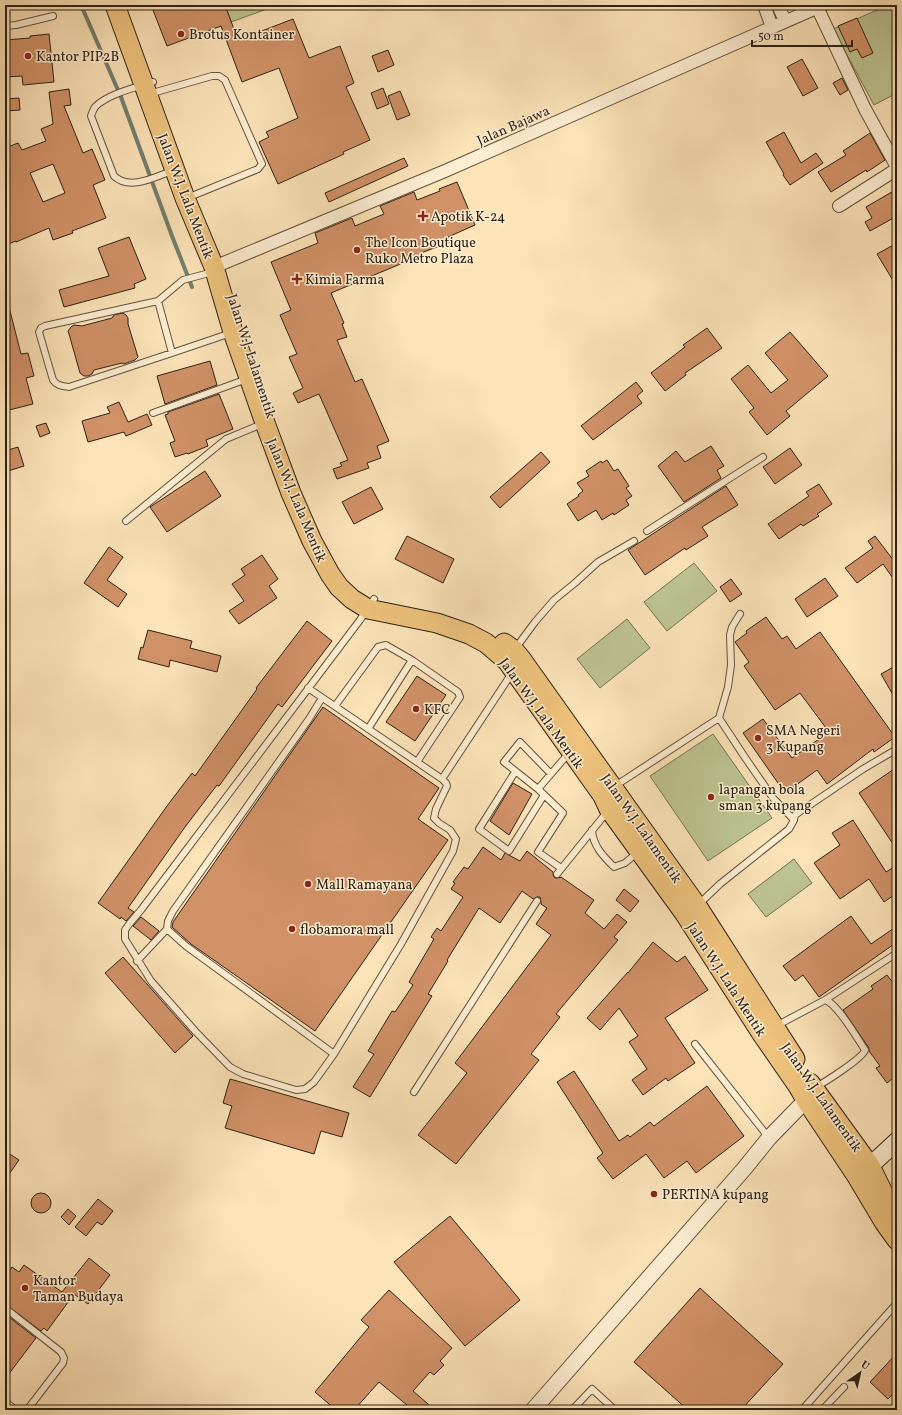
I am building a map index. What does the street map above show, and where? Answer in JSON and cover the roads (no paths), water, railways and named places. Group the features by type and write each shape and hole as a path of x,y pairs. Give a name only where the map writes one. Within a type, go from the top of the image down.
{"main road":[{"path":"115,5 146,89"},
{"name":"Jalan W.J. Lalamentik","path":"127,5 146,89 173,171 189,197 219,267 237,330 269,422 333,560 348,582 371,604"},
{"name":"Jalan W.J. Lala Mentik","path":"371,604 469,634 514,660 571,751 612,798 639,851 691,910 768,1031 798,1086 813,1095 863,1170 884,1222 897,1240"},
{"name":"Jalan W.J. Lalamentik","path":"514,660 691,910"},
{"path":"863,1170 897,1141"},
{"name":"Jalan W.J. Lalamentik","path":"863,1170 897,1220"}],"street":[{"path":"764,5 772,27"},
{"path":"778,5 785,21"},
{"path":"820,6 865,109 897,168 839,206"},
{"name":"Jalan Bajawa","path":"219,267 445,171 820,6"},
{"path":"533,1410 739,1176 769,1138 813,1095"}],"lane":[{"path":"5,26 16,25 53,16"},
{"path":"173,171 132,183 120,182 114,176 91,116 95,107 113,96 212,76 219,76 225,80 262,164 258,169 189,197"},
{"path":"219,267 183,280 158,301 45,326 41,328 39,332 53,380 56,384 70,387 237,330"},
{"path":"158,301 172,353"},
{"path":"153,413 253,376"},
{"path":"126,521 226,439 269,422"},
{"path":"647,531 763,457"},
{"path":"442,779 514,660 535,622 554,600 598,562 634,541"},
{"path":"308,688 446,782 447,786 436,809 434,818 450,830 456,839 453,851 400,944 334,1054 314,1082 305,1089 296,1090 243,1074 230,1067 196,1032 151,981 125,939 125,930 371,604"},
{"path":"557,874 592,830 612,798 719,718 728,687 731,664 730,636 732,627 740,614"},
{"path":"335,706 378,647 386,645 412,660 458,692 460,697 417,762"},
{"path":"368,728 412,660"},
{"path":"138,961 167,929 168,921 173,911 309,719 322,698"},
{"path":"719,718 773,798 794,820"},
{"path":"551,774 520,742 504,762 538,789 563,813 538,852 561,868"},
{"path":"691,910 720,884 789,829 794,820 794,815 863,769 897,749"},
{"path":"538,789 571,751"},
{"path":"515,772 479,829 509,851 544,795"},
{"path":"592,830 592,838 599,852 614,867 625,863 639,851"},
{"path":"414,1092 537,901"},
{"path":"167,929 186,946 334,1054"},
{"path":"768,1031 825,1000 897,953"},
{"path":"813,1095 864,1052 837,1008 830,1001 825,1000"},
{"path":"695,1044 769,1138"},
{"path":"802,1410 897,1304"},
{"path":"5,1308 61,1352 64,1358 58,1371 27,1410"},
{"path":"822,1410 844,1387"},
{"path":"572,1410 592,1389 615,1410"},
{"path":"5,1402 16,1410"}],"waterway":[{"path":"81,5 121,97 192,287"}],"place":[{"name":"Brotus Kontainer","path":"181,34"},
{"name":"Kantor PIP2B","path":"28,56"},
{"name":"Apotik K-24","path":"423,216"},
{"name":"The Icon Boutique Ruko Metro Plaza","path":"357,250"},
{"name":"Kimia Farma","path":"297,279"},
{"name":"KFC","path":"416,709"},
{"name":"SMA Negeri 3 Kupang","path":"758,738"},
{"name":"lapangan bola sman 3 kupang","path":"711,797"},
{"name":"Mall Ramayana","path":"308,884"},
{"name":"flobamora mall","path":"292,929"},
{"name":"PERTINA kupang","path":"654,1194"},
{"name":"Kantor Taman Budaya","path":"25,1288"}]}
